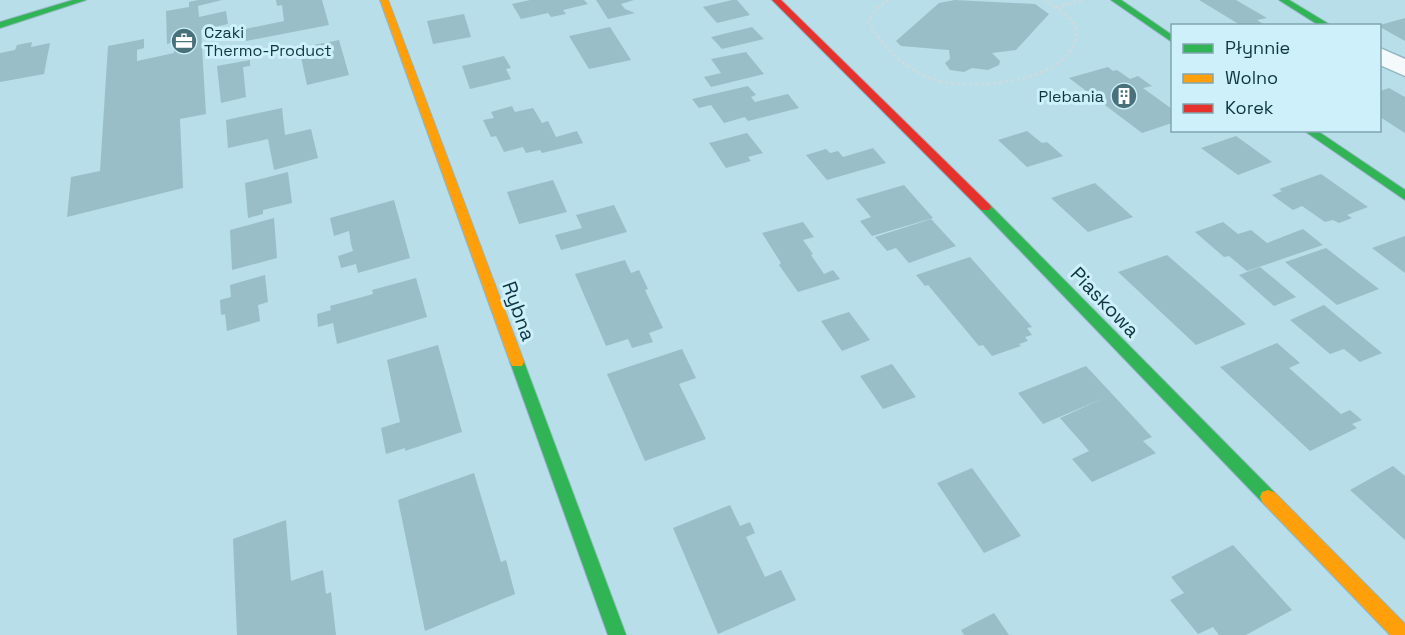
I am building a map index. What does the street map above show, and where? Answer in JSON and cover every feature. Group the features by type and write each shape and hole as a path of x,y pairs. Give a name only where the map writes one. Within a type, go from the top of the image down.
{"street":[{"path":"0,25 82,0"},
{"name":"Rybna","path":"384,0 617,635"},
{"name":"Piaskowa","path":"776,0 923,144 1403,635"},
{"path":"1115,0 1171,38"},
{"path":"1283,0 1325,24"},
{"path":"1381,56 1405,69"},
{"path":"1311,132 1405,196"}],"path":[{"path":"889,0 878,6 868,21 879,41 900,60 937,81 977,86 1028,76 1055,67 1068,54 1076,38 1074,27 1066,15 1044,0"},
{"path":"1064,0 1069,3"},
{"path":"1056,7 1084,0"}],"building":[{"path":"222,0 198,6 199,17 226,11 228,24 201,30 206,114 180,119 183,188 67,217 71,177 100,171 108,46 144,39 144,48 137,50 137,61 174,53 174,42 167,44 166,11 189,7 189,2"},
{"path":"276,0 322,0 329,25 246,41 245,29 284,21 282,5 277,6"},
{"path":"530,0 584,0 588,4 563,10 566,14 551,17 548,13 521,19 512,4"},
{"path":"596,0 634,0 621,4 625,9 635,13 608,19"},
{"path":"737,0 750,15 717,23 703,7"},
{"path":"955,0 1035,4 1049,14 1016,50 992,53 1000,61 999,65 988,70 972,68 964,72 950,70 945,63 950,59 949,50 901,46 896,41 939,3"},
{"path":"1199,0 1236,0 1267,18 1257,20 1263,24 1239,24"},
{"path":"464,14 471,37 433,44 427,21"},
{"path":"1405,18 1405,41 1381,28 1381,25"},
{"path":"610,27 631,60 589,69 569,36"},
{"path":"752,27 764,39 722,49 711,37"},
{"path":"339,40 349,75 307,85 299,48"},
{"path":"32,42 31,47 50,43 44,74 0,82 0,53 15,50 17,45"},
{"path":"746,52 764,74 711,87 704,77 721,73 711,59"},
{"path":"504,56 511,68 506,69 511,79 470,89 462,66"},
{"path":"250,60 250,66 243,67 246,97 221,103 217,66"},
{"name":"Plebania","path":"1108,67 1130,79 1138,76 1152,86 1143,88 1171,108 1171,123 1142,133 1069,78"},
{"path":"748,86 756,95 751,97 755,102 788,94 799,108 748,121 745,117 724,123 711,105 699,108 692,99"},
{"path":"1389,88 1405,97 1405,133 1381,118 1381,91"},
{"path":"512,106 515,112 533,108 542,123 548,121 556,137 577,131 583,143 542,153 540,150 526,153 523,147 504,152 496,136 491,137 483,120 494,118 491,112"},
{"path":"282,108 285,135 311,129 318,158 274,170 268,139 228,148 226,120"},
{"path":"1027,131 1042,143 1047,142 1063,156 1027,167 998,140"},
{"path":"747,133 763,153 748,157 751,161 726,168 709,143"},
{"path":"1236,136 1272,162 1238,175 1201,148"},
{"path":"873,148 886,163 827,180 806,155 826,149 830,153 838,151 843,157"},
{"path":"288,172 292,203 263,210 263,214 248,218 245,183"},
{"path":"1321,174 1368,207 1347,215 1352,218 1339,223 1333,220 1325,222 1302,206 1293,210 1272,195 1282,191 1279,189"},
{"path":"553,180 567,212 519,224 507,192"},
{"path":"1095,183 1133,217 1088,232 1051,198"},
{"path":"904,185 933,218 872,236 860,221 871,217 856,199"},
{"path":"394,200 410,258 358,273 356,264 341,268 338,256 353,251 349,231 334,236 330,218"},
{"path":"614,205 627,232 561,250 555,235 582,228 576,215"},
{"path":"274,218 277,258 232,270 230,230"},
{"path":"931,219 956,246 909,263 896,248 887,251 875,237"},
{"path":"803,222 814,237 803,240 813,254 811,255 824,274 833,270 840,279 798,292 779,265 781,263 762,233"},
{"path":"1223,222 1238,234 1251,230 1267,243 1303,229 1323,245 1247,271 1229,256 1224,257 1195,232"},
{"path":"1405,236 1405,273 1372,248"},
{"path":"1326,248 1379,289 1337,305 1285,262"},
{"path":"1167,255 1246,324 1196,345 1118,272"},
{"path":"970,257 1032,327 1027,328 1032,335 1025,337 1028,341 1019,344 1021,346 992,356 983,345 979,346 928,285 925,286 916,275"},
{"path":"625,260 631,273 639,270 648,289 645,290 663,328 649,333 653,342 632,348 628,339 606,346 575,274"},
{"path":"1260,267 1296,297 1274,306 1239,275"},
{"path":"265,275 268,302 258,305 260,321 227,331 225,314 221,315 220,300 231,297 230,285"},
{"path":"416,278 427,317 337,344 333,323 318,327 317,314 331,310 330,306 373,294 372,290"},
{"path":"1324,305 1382,353 1360,362 1344,349 1330,354 1290,320"},
{"path":"849,312 870,340 842,351 821,321"},
{"path":"1277,343 1300,363 1289,368 1341,414 1350,410 1362,420 1352,424 1357,428 1310,451 1220,367"},
{"path":"438,345 462,432 405,451 405,448 386,454 381,428 400,422 387,360"},
{"path":"682,349 696,378 679,384 706,439 645,461 607,374"},
{"path":"892,364 916,397 883,409 860,376"},
{"path":"1086,366 1152,437 1143,441 1156,453 1092,482 1072,459 1089,451 1060,418 1104,398 1043,424 1018,393"},
{"path":"1393,466 1405,476 1405,540 1350,490"},
{"path":"972,468 1021,536 984,553 937,483"},
{"path":"474,473 501,562 506,560 515,594 425,631 398,500"},
{"path":"730,505 740,526 750,522 755,533 746,537 765,577 781,570 796,600 718,634 673,528"},
{"path":"286,520 291,581 323,570 326,594 331,592 336,635 237,635 233,539"},
{"path":"1233,545 1292,610 1246,635 1219,635 1213,627 1198,634 1170,600 1184,593 1171,577"},
{"path":"994,613 1009,635 964,635 961,630"}],"traffic: fast":[{"path":"0,25 82,0"},
{"path":"1115,0 1171,38"},
{"path":"1283,0 1325,24"},
{"path":"1311,132 1405,196"},
{"path":"985,207 1268,497"},
{"path":"517,362 617,635"}],"traffic: slow":[{"path":"384,0 517,362"},
{"path":"1268,497 1403,635"}],"traffic: jam":[{"path":"776,0 985,207"}],"place":[{"name":"Czaki Thermo-Product","path":"184,41"},
{"name":"Plebania","path":"1124,96"}]}
